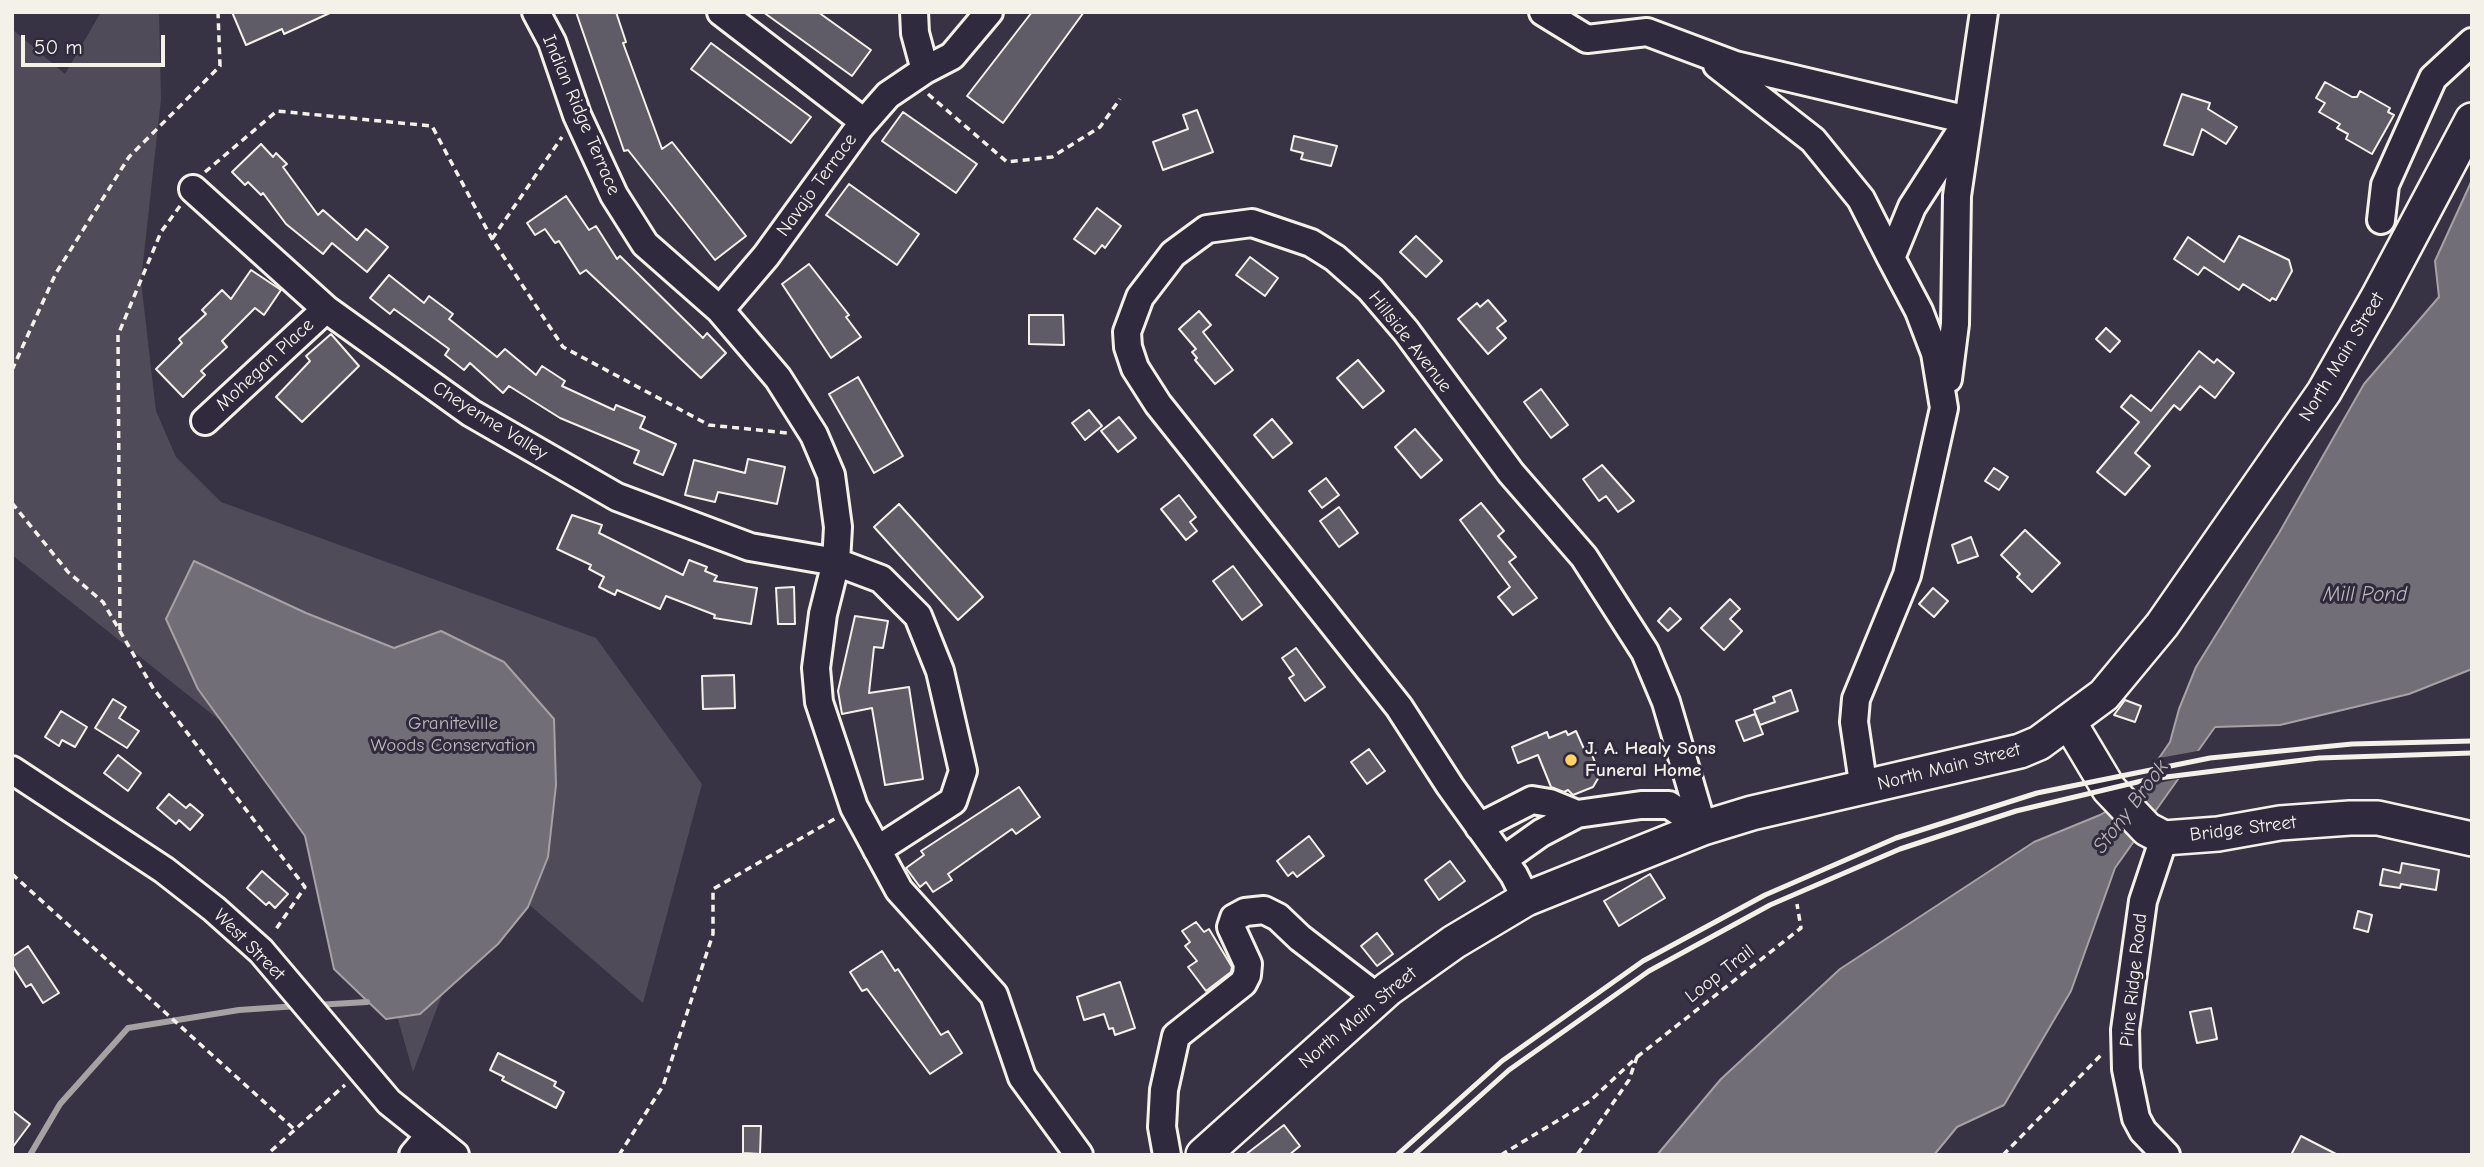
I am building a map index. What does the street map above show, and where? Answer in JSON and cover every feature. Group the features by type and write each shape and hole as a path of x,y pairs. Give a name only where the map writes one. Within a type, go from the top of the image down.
{"main road":[{"name":"North Main Street","path":"1203,1155 1378,998 1454,942 1525,899 1703,828 1752,813 2010,754 2039,743 2104,695 2162,625 2311,412 2354,341 2472,120"},
{"path":"2069,722 2116,796 2155,833"},
{"name":"Bridge Street","path":"2155,833 2218,834 2280,823 2378,818 2472,839"}],"street":[{"name":"Indian Ridge Terrace","path":"536,12 552,42 577,115 614,195 645,243 720,310 778,378 814,435 831,475 838,527 836,562 823,614 816,668 819,702 854,807 899,890 994,995 1022,1077 1079,1155"},
{"path":"721,12 864,122"},
{"path":"914,12 918,74"},
{"name":"Navajo Terrace","path":"720,310 765,256 864,122 888,95 918,74 952,56 989,12"},
{"path":"1543,12 1587,39 1647,32 1735,65 1968,120"},
{"path":"1867,787 1862,776 1854,722 1856,699 1907,575 1944,408 1955,324 1957,196 1984,12"},
{"path":"2381,220 2385,185 2433,78 2472,41"},
{"path":"1702,52 1813,141 1861,198 1919,311 1935,353 1944,408"},
{"path":"1891,258 1912,208 1968,120"},
{"name":"Cheyenne Valley","path":"193,189 326,309 471,413 617,497 750,547 836,562 881,579 918,616 940,671 963,771 953,801 877,849"},
{"name":"Hillside Avenue","path":"1525,899 1503,860 1399,707 1158,404 1136,368 1128,348 1127,332 1140,297 1173,254 1207,229 1252,223 1311,243 1335,258 1370,289 1406,331 1511,474 1584,557 1645,652 1666,702 1703,828"},
{"name":"Mohegan Place","path":"205,421 326,309"},
{"name":"West Street","path":"12,770 164,870 261,951 389,1102 455,1155"},
{"path":"1479,827 1532,800 1550,803 1577,814"},
{"path":"1503,860 1541,833 1577,814 1641,804 1669,805 1703,828"},
{"name":"Pine Ridge Road","path":"2155,833 2125,1030 2126,1069 2136,1118 2143,1132 2166,1155"},
{"path":"1167,1155 1162,1127 1164,1090 1176,1036 1243,982 1247,975 1248,964 1231,927 1234,918 1245,912 1264,910 1278,916 1300,938 1378,998"},
{"path":"413,1155 430,1135"}],"path":[{"path":"12,370 56,273 129,157 220,66 218,12"},
{"path":"918,74 1007,163 1052,157 1100,127 1120,99"},
{"path":"492,239 577,115"},
{"path":"12,503 68,572 103,602 153,688 305,887 261,951"},
{"path":"619,1155 663,1086 713,934 713,889 854,807"},
{"path":"12,874 294,1129"},
{"name":"Loop Trail","path":"1501,1155 1590,1101 1637,1058 1801,928 1797,904"},
{"path":"2003,1155 2125,1030"},
{"name":"Loop Trail","path":"1577,1155 1629,1080 1637,1058"},
{"path":"271,1151 341,1088 363,1074"}],"green space":[{"name":"Graniteville Woods Conservation","path":"101,12 159,12 161,99 141,281 156,411 176,457 221,502 596,638 702,784 643,1003 489,870 413,1072 340,816 12,555 12,29 65,74"}],"water":[{"name":"Mill Pond","path":"2472,180 2472,669 2409,694 2280,725 2215,727 2115,868 2071,991 2004,1105 1957,1127 1934,1155 1657,1155 1721,1079 1840,969 2034,842 2100,815 2133,796 2170,742 2179,709 2196,667 2279,533 2364,384 2439,297 2435,261"},
{"path":"194,561 306,613 394,648 441,631 504,662 554,719 556,785 548,857 528,907 498,944 420,1014 386,1019 334,969 305,836 198,689 166,619"}],"pier":[{"path":"2203,750 2183,778 2134,788 2154,759"}],"building":[{"path":"232,12 332,12 284,34 282,29 246,45"},
{"path":"576,12 616,12 626,42 623,43 662,149 672,142 746,236 715,260 628,150 624,151"},
{"path":"763,12 818,12 871,50 852,76"},
{"path":"1032,12 1084,12 1003,123 967,96"},
{"path":"711,43 811,117 791,143 691,69"},
{"path":"2325,82 2352,97 2357,97 2360,91 2390,108 2388,112 2394,115 2372,154 2346,139 2348,134 2337,128 2340,124 2319,112 2325,103 2316,98"},
{"path":"2182,94 2210,103 2208,109 2237,127 2226,144 2202,129 2193,155 2164,145"},
{"path":"1197,110 1213,152 1163,170 1153,142 1188,129 1183,115"},
{"path":"903,112 977,164 956,193 882,141"},
{"path":"1294,136 1337,146 1331,166 1301,159 1303,153 1291,150"},
{"path":"261,144 273,157 276,153 287,164 283,167 318,215 323,210 357,240 366,229 388,247 367,272 332,243 323,254 286,224 263,193 261,195 248,182 245,185 232,172"},
{"path":"849,184 919,234 897,265 826,215"},
{"path":"566,196 589,230 596,226 617,259 620,256 703,338 707,333 726,353 701,378 586,270 580,274 559,241 555,243 545,229 535,235 527,223"},
{"path":"1097,208 1121,226 1105,248 1102,245 1095,254 1074,239"},
{"path":"1416,236 1442,261 1426,277 1400,252"},
{"path":"2239,236 2289,260 2292,271 2276,300 2272,298 2270,301 2243,284 2239,290 2204,267 2198,275 2174,259 2188,237 2224,262"},
{"path":"1250,257 1278,278 1265,296 1236,275"},
{"path":"809,264 849,315 846,317 861,337 831,358 782,284"},
{"path":"251,270 281,290 264,315 255,308 222,341 227,347 201,371 205,375 183,397 156,369 182,343 179,339 206,314 202,310 222,290 231,299"},
{"path":"389,275 424,303 429,296 453,314 449,319 497,357 505,349 536,375 542,366 565,381 562,386 614,410 616,405 645,417 640,428 676,444 663,475 634,463 639,451 560,418 509,386 503,393 470,363 464,370 445,355 449,349 394,309 390,314 370,298"},
{"path":"1488,300 1506,321 1497,328 1506,338 1488,354 1458,319 1477,303 1480,307"},
{"path":"1199,311 1211,325 1203,332 1233,370 1215,384 1195,360 1197,358 1192,352 1196,349 1179,329"},
{"path":"1029,315 1063,315 1064,345 1029,344"},
{"path":"2106,328 2120,341 2110,352 2096,339"},
{"path":"331,334 359,366 302,422 276,397 310,361 306,356"},
{"path":"2199,351 2214,363 2217,359 2234,373 2215,398 2200,386 2180,410 2174,405 2135,453 2150,466 2125,495 2097,472 2139,422 2121,407 2131,395 2151,411"},
{"path":"1358,360 1384,391 1363,408 1337,378"},
{"path":"858,377 903,456 874,473 829,394"},
{"path":"1541,389 1568,425 1551,438 1524,402"},
{"path":"1089,410 1102,426 1085,440 1072,423"},
{"path":"1119,417 1136,438 1118,452 1101,431"},
{"path":"1272,419 1292,443 1273,458 1254,435"},
{"path":"1415,429 1442,460 1421,478 1395,447"},
{"path":"748,459 785,467 777,504 718,492 715,502 685,495 694,460 745,473"},
{"path":"1602,465 1634,501 1618,512 1606,496 1599,501 1583,479"},
{"path":"1994,468 2008,477 1999,490 1985,481"},
{"path":"1326,478 1339,495 1322,508 1309,491"},
{"path":"1179,495 1196,517 1190,522 1197,531 1186,540 1161,509"},
{"path":"1481,503 1504,531 1498,536 1516,557 1509,562 1537,598 1513,615 1498,597 1510,587 1460,520"},
{"path":"899,504 983,597 958,620 874,527"},
{"path":"1339,507 1358,533 1339,547 1320,521"},
{"path":"572,515 602,525 599,533 683,575 689,560 707,567 705,571 717,576 714,581 757,588 751,624 714,618 715,615 666,596 660,609 617,590 615,595 599,587 604,577 589,569 591,565 557,549"},
{"path":"2025,530 2060,563 2032,592 2017,577 2020,574 2001,555"},
{"path":"1971,537 1978,556 1958,563 1952,545"},
{"path":"1233,566 1262,605 1242,620 1213,581"},
{"path":"794,587 795,624 778,624 776,588"},
{"path":"1933,588 1948,601 1934,617 1919,604"},
{"path":"1730,599 1740,609 1730,619 1742,631 1724,650 1701,628"},
{"path":"1670,608 1681,619 1668,631 1658,621"},
{"path":"855,616 888,621 883,648 874,647 869,693 909,687 923,779 885,785 872,708 842,714 838,691"},
{"path":"1296,648 1325,687 1305,701 1289,678 1294,675 1282,658"},
{"path":"734,675 735,708 703,709 702,676"},
{"path":"1791,690 1798,711 1760,725 1754,710 1775,702 1773,697"},
{"path":"113,699 126,707 119,718 139,731 127,748 95,728"},
{"path":"2125,700 2141,706 2135,722 2114,715"},
{"path":"61,711 87,727 75,747 62,740 59,746 45,737"},
{"path":"1755,714 1763,734 1744,741 1736,721"},
{"path":"1566,731 1568,735 1576,731 1584,749 1589,747 1600,775 1593,787 1573,795 1568,790 1564,792 1551,787 1538,755 1518,763 1512,747 1547,732 1549,738"},
{"path":"1369,749 1385,771 1367,784 1351,762"},
{"path":"118,755 141,773 128,791 104,773"},
{"path":"1019,787 1040,817 1016,834 1012,829 948,874 952,880 933,892 926,882 920,887 906,868 924,855 921,851"},
{"path":"169,794 186,808 190,804 203,815 190,830 179,820 176,824 157,808"},
{"path":"1309,836 1324,856 1297,877 1293,872 1288,876 1277,861"},
{"path":"1450,861 1465,881 1439,900 1425,880"},
{"path":"2402,863 2439,870 2436,890 2401,884 2400,888 2380,885 2383,869 2400,873"},
{"path":"262,871 288,894 275,908 269,902 266,905 247,888"},
{"path":"1650,874 1665,898 1619,926 1604,901"},
{"path":"2358,911 2372,915 2368,932 2354,928"},
{"path":"1196,922 1204,932 1209,929 1232,967 1231,972 1206,991 1188,967 1197,961 1185,946 1190,942 1182,931"},
{"path":"1377,933 1393,954 1377,966 1361,946"},
{"path":"28,946 59,993 43,1003 31,984 26,987 12,965 12,957"},
{"path":"882,951 895,971 898,969 941,1035 948,1031 962,1053 930,1074 867,989 862,991 850,972"},
{"path":"1120,982 1135,1028 1115,1035 1113,1028 1109,1029 1104,1014 1084,1020 1077,997"},
{"path":"2211,1008 2217,1039 2197,1043 2190,1012"},
{"path":"498,1053 556,1082 554,1086 564,1092 556,1108 502,1080 504,1077 490,1070"},
{"path":"12,1110 30,1124 12,1148"},
{"path":"1284,1125 1300,1146 1289,1155 1245,1155"},
{"path":"743,1126 761,1126 760,1154 743,1153"},
{"path":"2301,1136 2338,1155 2291,1155"}],"waterway":[{"path":"316,1005 367,1002"},
{"path":"30,1155 60,1104 128,1028 239,1010 298,1006"}],"railway":[{"path":"1397,1155 1502,1061 1643,961 1765,895 1896,838 2037,793 2210,758 2352,744 2472,741"},
{"path":"1414,1155 1509,1070 1649,971 1770,905 1900,849 2016,811 2150,779 2319,758 2472,753"}],"place":[{"name":"J. A. Healy Sons Funeral Home","path":"1571,760"}],"water label":[{"name":"Stony Brook","path":"2131,807"}]}
